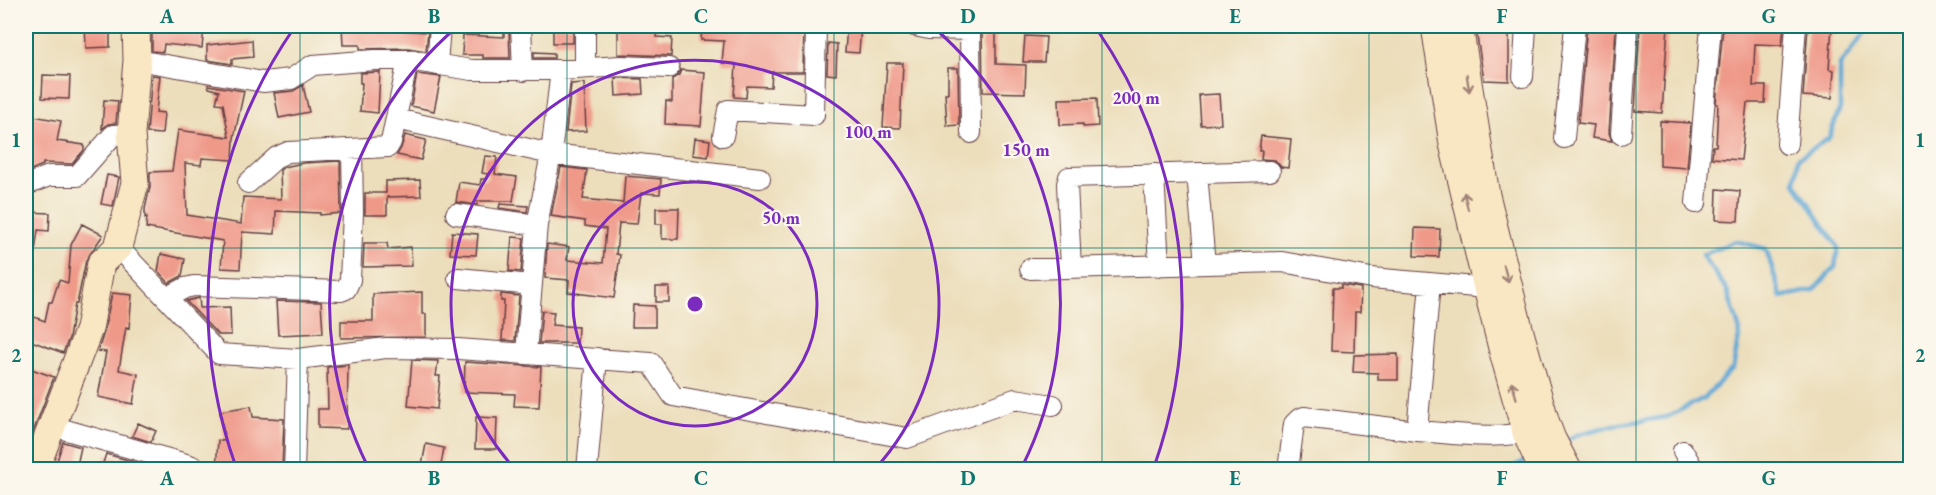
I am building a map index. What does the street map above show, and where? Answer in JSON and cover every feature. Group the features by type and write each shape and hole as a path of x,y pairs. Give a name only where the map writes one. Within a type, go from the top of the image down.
{"main road":[{"path":"35,470 89,329 101,263 118,247 135,183 131,134 137,60 136,26"},
{"path":"1435,26 1453,144 1503,352 1539,435 1568,470"},
{"path":"1459,26 1486,195 1521,336 1543,470"}],"street":[{"path":"437,65 440,26"},
{"path":"521,26 523,70"},
{"path":"585,26 585,68"},
{"path":"723,136 728,110 814,115 816,26"},
{"path":"914,26 929,29 970,28 971,132"},
{"path":"1523,77 1526,26"},
{"path":"1564,138 1575,26"},
{"path":"1621,134 1628,26"},
{"path":"1696,203 1711,26"},
{"path":"1786,144 1796,26"},
{"path":"137,60 263,81 291,79 313,65 375,60 408,60 472,70 561,70 620,66 669,68"},
{"path":"248,183 277,157 288,152 388,147 391,142 408,60"},
{"path":"526,353 537,225 551,154 561,70"},
{"path":"396,119 551,154 760,178"},
{"path":"26,185 49,176 77,176 113,135 131,134"},
{"path":"166,298 194,286 341,291 346,289 350,280 353,213 352,149"},
{"path":"1071,268 1067,180 1069,177 1270,171"},
{"path":"1197,173 1205,264"},
{"path":"1154,174 1160,266"},
{"path":"456,214 537,225"},
{"path":"118,247 219,354 298,359 386,348 526,353 651,363 672,396 907,438 1015,399 1053,405"},
{"path":"1030,269 1282,261 1371,278 1487,288"},
{"path":"458,278 532,285"},
{"path":"1416,432 1430,283"},
{"path":"586,470 597,358"},
{"path":"294,470 298,359"},
{"path":"1288,470 1294,424 1304,417 1416,432 1493,436 1539,435"},
{"path":"52,426 193,468"},
{"path":"1683,451 1694,470"}],"building":[{"path":"85,26 110,26 110,47 86,48"},
{"path":"152,26 204,28 202,48 164,44 163,52 152,51"},
{"path":"342,26 399,26 399,30 428,32 426,51 408,48 360,49 360,45 343,45"},
{"path":"553,26 573,26 573,43 553,43"},
{"path":"618,26 658,26 657,37 672,38 671,56 618,54"},
{"path":"702,26 804,26 803,72 772,72 771,87 747,86 746,98 734,97 736,64 722,63 724,41 701,40"},
{"path":"847,26 861,26 859,53 845,52"},
{"path":"1587,26 1616,29 1609,133 1612,141 1592,138 1594,125 1578,123"},
{"path":"1640,26 1668,26 1662,113 1635,111"},
{"path":"1758,26 1784,26 1782,45 1755,44 1753,86 1766,86 1765,103 1747,103 1741,160 1712,158 1713,146 1716,146 1718,104 1716,104 1723,27 1758,29"},
{"path":"1808,26 1832,26 1829,69 1834,70 1832,98 1803,96"},
{"path":"504,29 509,29 510,58 462,55 463,35 504,37"},
{"path":"1476,30 1509,32 1509,81 1484,80"},
{"path":"982,31 996,32 996,64 1026,65 1025,93 983,92"},
{"path":"1025,36 1046,37 1044,62 1023,62"},
{"path":"252,40 253,57 232,59 232,64 207,60 207,45"},
{"path":"828,43 837,44 836,75 827,74"},
{"path":"534,52 554,53 554,58 534,58"},
{"path":"887,63 903,63 900,128 883,127"},
{"path":"948,68 958,68 959,125 947,126 945,93 948,93"},
{"path":"681,70 705,72 701,126 665,124 666,101 672,102 672,79 679,75"},
{"path":"380,72 378,113 360,111 362,83 360,83 360,73"},
{"path":"417,74 441,77 434,111 411,106"},
{"path":"43,75 70,76 69,99 42,98"},
{"path":"152,75 160,76 156,112 164,113 162,134 147,133"},
{"path":"615,78 642,79 643,94 616,96"},
{"path":"584,83 586,131 566,132 571,84"},
{"path":"208,85 244,91 234,138 233,160 202,158 201,165 185,163 187,215 241,224 243,197 281,199 280,170 284,167 303,163 340,161 341,213 320,215 320,213 276,211 275,234 242,232 240,269 221,268 223,241 146,228 145,209 150,187 150,172 172,171 178,130 229,137 223,104 216,103 219,91 209,88"},
{"path":"303,85 309,112 279,118 274,93 293,91"},
{"path":"1219,94 1221,124 1201,125 1199,95"},
{"path":"1097,98 1098,126 1060,125 1059,99"},
{"path":"104,100 118,101 116,123 108,124 102,129"},
{"path":"28,115 61,121 57,141 84,145 84,150 72,164 43,163 26,172"},
{"path":"1660,121 1691,123 1687,168 1660,166"},
{"path":"405,135 426,140 421,160 397,155"},
{"path":"1261,136 1291,139 1288,168 1281,167 1275,160 1261,159 1262,151 1259,151"},
{"path":"695,138 710,140 708,157 693,155"},
{"path":"485,156 497,157 495,174 517,177 513,201 478,201 477,205 456,202 459,182 480,185 481,179 487,179 488,174 482,173"},
{"path":"561,167 587,170 583,199 623,203 625,176 661,179 660,194 641,193 637,224 619,223 616,254 620,255 614,298 568,292 569,280 545,278 547,244 569,247 567,260 603,263 606,229 585,226 585,221 551,216"},
{"path":"107,175 119,177 113,206 101,204"},
{"path":"420,180 421,196 387,197 387,215 365,215 365,193 386,193 386,181"},
{"path":"1717,189 1740,191 1738,221 1716,220"},
{"path":"500,204 528,206 527,212 499,208"},
{"path":"656,208 679,208 678,239 662,239 662,224 656,224"},
{"path":"26,212 50,213 49,231 38,230 34,259 26,259"},
{"path":"82,224 103,235 86,260 69,338 63,353 26,339 26,314 45,321 49,302 52,302 59,280 68,283 71,245"},
{"path":"1415,228 1440,229 1439,257 1414,256"},
{"path":"452,232 478,234 476,255 450,254"},
{"path":"512,237 524,238 521,272 509,271"},
{"path":"364,243 387,243 388,249 411,247 412,266 363,267"},
{"path":"161,254 185,259 182,276 169,283 158,271"},
{"path":"1341,285 1361,288 1360,312 1355,312 1354,352 1331,351 1333,288 1341,288"},
{"path":"656,287 669,287 669,302 656,302"},
{"path":"422,292 422,314 426,314 426,337 341,338 341,321 373,321 373,294"},
{"path":"112,293 132,295 129,328 126,327 119,370 138,374 133,404 98,397 106,352 98,351"},
{"path":"501,294 519,296 515,341 502,340 504,301 501,301"},
{"path":"199,298 200,308 230,307 231,335 218,335 186,301"},
{"path":"276,301 321,302 323,333 278,335"},
{"path":"633,305 655,306 655,327 632,327"},
{"path":"542,311 554,312 552,325 578,327 577,343 539,343"},
{"path":"1398,354 1398,380 1378,380 1378,373 1353,372 1354,355"},
{"path":"412,360 438,361 436,376 440,376 437,409 408,406"},
{"path":"465,362 541,367 539,407 514,406 515,394 464,392"},
{"path":"348,365 347,429 318,428 318,409 328,409 327,367"},
{"path":"26,367 54,377 33,432 26,429"},
{"path":"251,406 253,417 284,419 282,470 216,470 218,440 225,441 220,411"},
{"path":"476,417 497,418 496,449 475,449"},
{"path":"138,423 156,431 151,442 132,436"},
{"path":"63,442 81,447 76,470 54,470"},
{"path":"426,444 444,448 440,470 421,470"},
{"path":"106,454 157,468 157,470 135,470 123,467 123,470 114,470 102,466"}],"waterway":[{"path":"1564,441 1579,434 1614,425 1667,417 1704,398 1733,368 1740,331 1727,290 1702,255 1736,241 1766,249 1781,297 1814,290 1835,267 1838,247 1795,183 1798,158 1829,138 1840,108 1840,65 1870,26"},
{"path":"1881,26 1900,29 1910,34"},
{"path":"1507,470 1527,460"}]}
